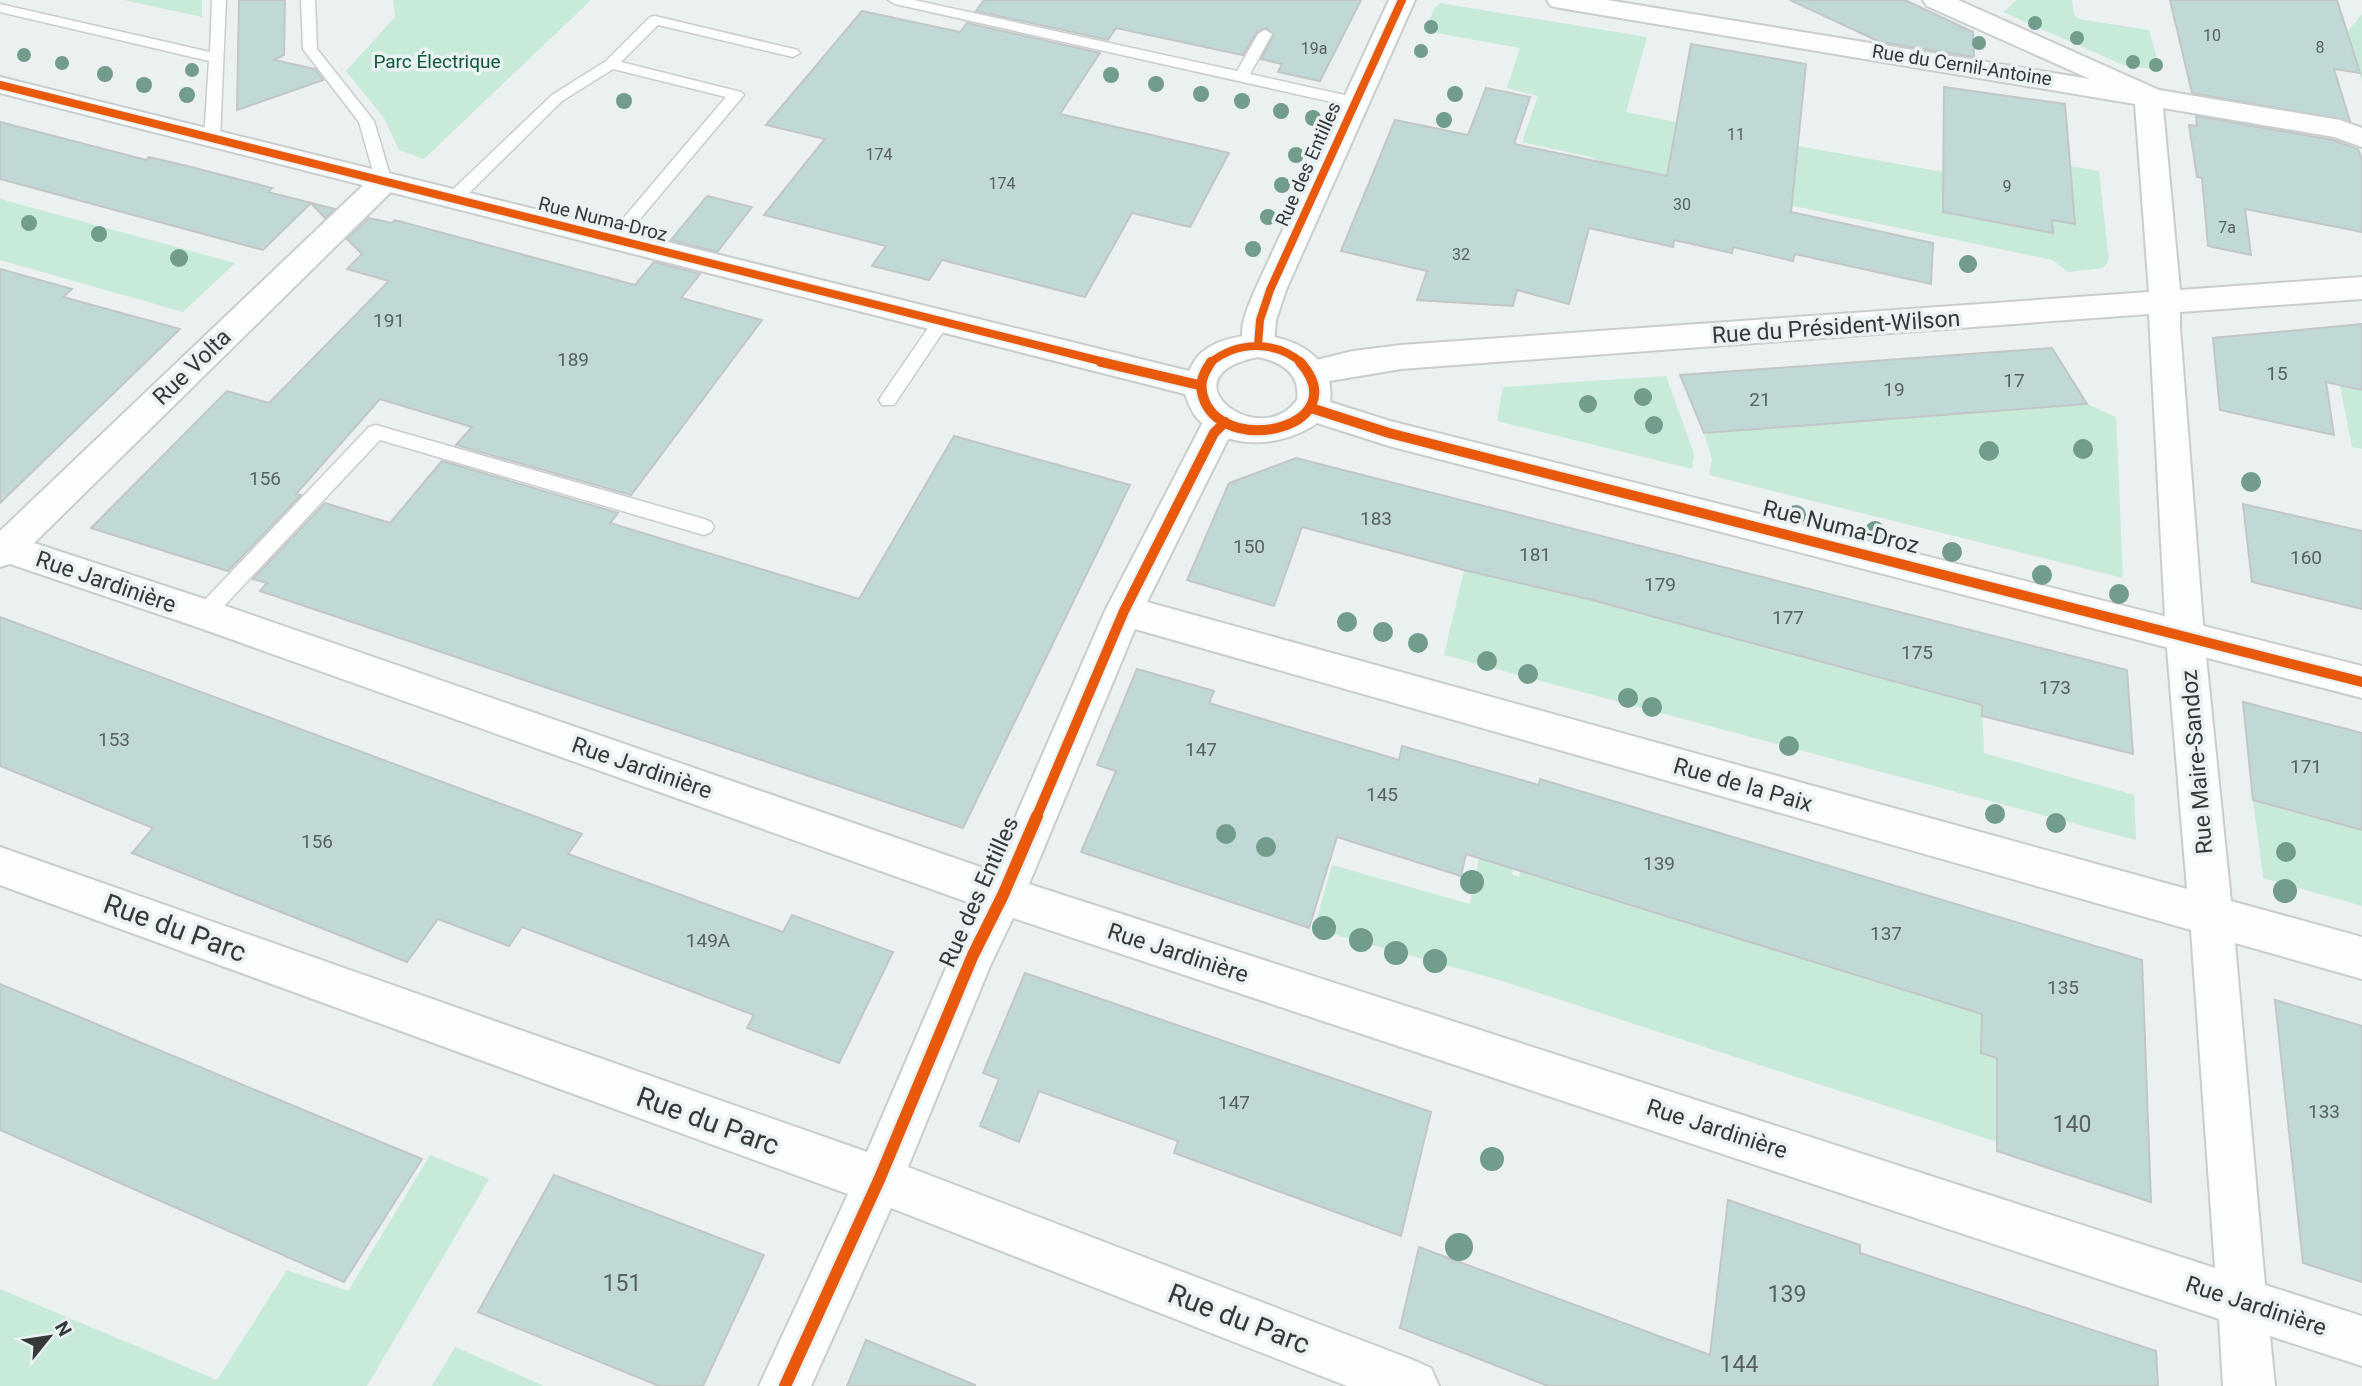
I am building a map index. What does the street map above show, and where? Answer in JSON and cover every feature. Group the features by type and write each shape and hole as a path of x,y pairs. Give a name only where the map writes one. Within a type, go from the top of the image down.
{"street":[{"name":"Rue des Entilles","path":"1258,345 1256,332 1275,281 1402,0"},
{"name":"Rue du Cernil-Antoine","path":"1560,0 2148,95 2340,129 2362,138"},
{"path":"1936,0 2148,95"},
{"name":"Rue Numa-Droz","path":"0,85 941,322 1199,384"},
{"name":"Rue Maire-Sandoz","path":"2148,95 2165,302 2164,328 2185,637 2244,1301 2249,1386"},
{"name":"Rue Volta","path":"2,549 383,182"},
{"name":"Rue du Président-Wilson","path":"1312,372 1401,357 2362,288"},
{"path":"2323,291 2362,299"},
{"path":"1258,345 1290,353 1303,361 1312,372 1316,396 1311,408 1298,420 1263,431 1242,429 1225,422 1205,405 1199,384 1208,364 1218,355 1230,349 1258,345"},
{"name":"Rue Numa-Droz","path":"1311,408 1389,433 2362,682"},
{"name":"Rue des Entilles","path":"785,1386 878,1180 973,955 1003,895 1124,611 1214,433 1225,422"},
{"name":"Rue Jardinière","path":"2,549 204,614 1003,895 2362,1341"},
{"name":"Rue de la Paix","path":"1124,611 2362,958"},
{"name":"Rue du Parc","path":"0,866 878,1180 1413,1386"}],"lane":[{"path":"212,139 219,0"},
{"path":"309,0 310,49 366,121 383,182"},
{"path":"895,0 1354,102"},
{"path":"0,8 218,58"},
{"path":"453,199 557,98 611,64 655,20 793,53"},
{"path":"1241,77 1265,34"},
{"path":"611,64 736,95 613,240"},
{"path":"888,400 941,322"},
{"path":"204,614 376,432 704,527"}],"green space":[{"path":"124,0 202,0 202,17"},
{"name":"Parc Électrique","path":"393,0 591,0 424,159 399,150 384,118 346,71 395,17"},
{"path":"2017,0 2072,0 2074,15 2079,19 2149,30 2160,70 2123,65 2003,12"},
{"path":"1440,3 1647,37 1626,112 1676,122 1672,147 1691,151 1798,146 1943,172 1943,200 2074,224 2070,166 2099,171 2109,260 2103,268 2068,272 2053,260 1612,168 1591,157 1522,142 1538,96 1507,88 1520,48 1425,31 1434,9"},
{"path":"2362,14 2362,81 2347,32"},
{"path":"0,199 235,263 183,312 0,260"},
{"path":"1666,376 1694,454 1692,469 1497,421 1503,387"},
{"path":"2340,385 2362,390 2362,449 2352,447"},
{"path":"2087,404 2116,417 2123,578 1709,475 1712,459 1704,433"},
{"path":"1464,570 1592,600 1982,705 1984,753 2134,795 2136,840 1444,655"},
{"path":"1495,775 1534,785 1512,874 1519,877 1520,870 1982,1014 1997,1058 1997,1142 1496,979 1314,929 1332,865 1470,904"},
{"path":"2253,800 2362,830 2362,906 2263,878"},
{"path":"430,1155 489,1179 367,1386 0,1386 0,1289 217,1380 287,1270 348,1291"},
{"path":"455,1347 544,1386 432,1386"}],"building":[{"path":"239,0 285,0 284,55 274,60 315,69 323,80 237,110"},
{"path":"984,0 1361,0 1320,81 1278,72 1282,64 1261,59 1274,35 1266,28 1256,33 1243,55 1116,28 1108,40 976,11"},
{"path":"1790,0 1905,0 1973,32 1974,57 1880,42"},
{"path":"2170,0 2337,0 2360,73 2334,69 2350,121 2192,93"},
{"path":"862,11 960,32 967,23 1100,53 1060,114 1229,153 1190,227 1132,213 1085,297 942,260 929,280 872,266 886,246 764,215 825,139 766,125"},
{"path":"1691,44 1806,64 1791,212 1933,243 1931,284 1795,254 1793,261 1733,247 1732,253 1674,240 1673,247 1589,228 1569,304 1517,290 1513,306 1417,300 1427,271 1341,251 1395,120 1468,135 1486,88 1530,97 1514,144 1667,176"},
{"path":"1944,87 2065,104 2075,224 2052,220 2053,233 1943,212"},
{"path":"2196,116 2333,140 2358,149 2362,160 2362,232 2245,209 2251,255 2208,246 2202,178 2197,177 2189,125 2197,126"},
{"path":"0,122 146,160 149,157 272,188 268,192 335,209 325,218 311,203 263,250 0,179"},
{"path":"707,196 752,207 717,252 671,240"},
{"path":"369,218 391,223 395,220 635,285 654,262 700,274 681,298 762,320 631,495 456,445 472,427 380,399 296,494 301,495 228,571 91,528 227,391 269,403 389,281 347,269 362,254 347,239"},
{"path":"0,269 72,289 63,297 180,329 0,503"},
{"path":"2362,324 2362,390 2326,382 2334,435 2220,410 2213,338"},
{"path":"2052,348 2087,404 1704,433 1680,375"},
{"path":"954,436 1130,485 963,828 260,591 267,583 253,579 325,503 390,523 442,461 618,513 610,523 859,599"},
{"path":"1296,458 2127,670 2133,754 1982,716 1982,705 1592,600 1464,570 1302,527 1274,606 1187,580 1229,483"},
{"path":"2243,504 2362,531 2362,609 2252,582"},
{"path":"0,617 582,834 568,854 783,932 792,915 893,952 839,1063 747,1028 754,1015 522,927 509,946 438,919 407,962 132,853 153,828 0,766"},
{"path":"1137,669 1214,691 1209,703 1399,760 1402,746 1539,785 1540,779 2142,960 2151,1202 1997,1151 1997,1058 1981,1053 1982,1014 1466,854 1461,876 1337,837 1309,928 1081,852 1116,771 1097,765"},
{"path":"2243,702 2362,733 2362,830 2253,800"},
{"path":"1025,973 1431,1112 1401,1236 1174,1153 1178,1141 1039,1091 1019,1142 980,1126 999,1079 983,1073"},
{"path":"0,984 422,1159 344,1282 0,1130"},
{"path":"2275,1000 2362,1026 2362,1282 2303,1263"},
{"path":"554,1175 764,1255 703,1386 659,1386 478,1312"},
{"path":"1728,1200 1860,1245 1860,1253 2156,1351 2158,1386 1548,1386 1400,1328 1419,1247 1710,1355"},
{"path":"866,1340 975,1385 975,1386 847,1386"}],"cycle path":[{"path":"1258,345 1260,320 1270,290 1402,0"},
{"path":"0,85 1199,385"},
{"path":"1258,345 1282,351 1300,361 1311,374 1316,388 1314,402 1305,415 1289,424 1266,430 1241,429 1222,421 1208,408 1201,393 1202,377 1211,362 1229,351 1258,345"},
{"path":"1311,408 1389,433 2362,682"},
{"path":"785,1386 879,1180 973,955 1003,895 1124,611 1214,433 1225,422"}]}
